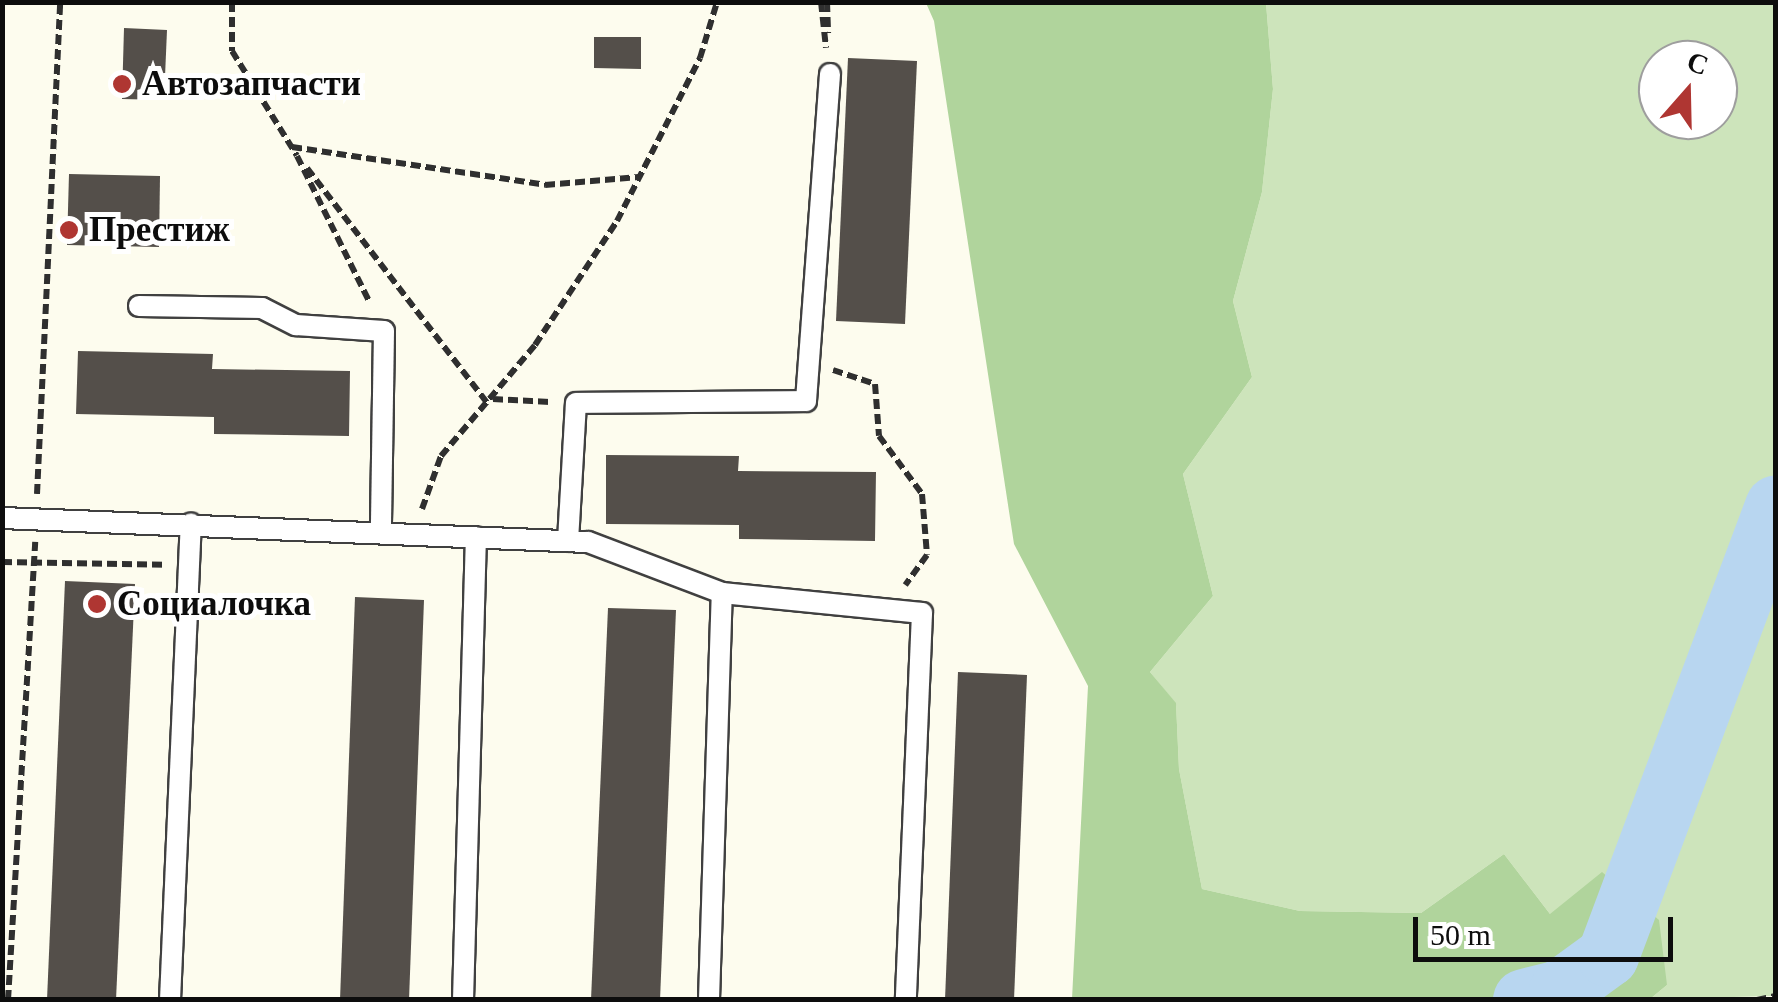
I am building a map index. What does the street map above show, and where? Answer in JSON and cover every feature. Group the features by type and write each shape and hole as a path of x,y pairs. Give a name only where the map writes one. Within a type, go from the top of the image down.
{"lane":[{"path":"568,541 576,403 806,402 830,74"},
{"path":"140,306 262,308 296,325 384,331 382,532"},
{"path":"2,518 588,542 722,593 922,613 906,1000"},
{"path":"170,1000 191,524"},
{"path":"463,1000 476,537"},
{"path":"709,1000 722,593"}],"path":[{"path":"232,2 232,51 292,147 491,402"},
{"path":"413,534 441,456 491,402 574,294 641,177 700,58 717,2"},
{"path":"824,2 830,74"},
{"path":"292,147 545,185 641,177"},
{"path":"298,156 384,331"},
{"path":"810,362 875,384 880,436 922,494 927,556 886,610"},
{"path":"491,402 576,403"},
{"path":"2,562 189,565"},
{"path":"1757,1000 1776,996"}],"green space":[{"path":"926,3 1266,3 1273,89 1262,192 1233,301 1252,377 1183,474 1213,596 1150,672 1176,703 1179,769 1202,889 1300,911 1421,913 1504,854 1550,914 1602,872 1659,920 1667,985 1650,999 1072,999 1088,686 1014,544 934,21"},
{"path":"1266,3 1775,3 1775,996 1650,999 1667,985 1550,914 1504,854 1421,913 1300,911 1202,889 1179,769 1176,704 1150,672 1213,596 1183,474 1252,377 1233,301 1262,192 1273,89"}],"building":[{"path":"124,28 167,30 164,100 122,99"},
{"path":"594,37 641,37 641,69 594,68"},
{"path":"848,58 917,61 905,324 836,321"},
{"path":"69,174 160,176 159,247 67,245"},
{"path":"78,351 213,354 212,369 350,371 349,436 214,434 214,417 76,414"},
{"path":"606,455 739,456 738,471 876,472 875,541 739,539 739,525 606,524"},
{"path":"65,581 135,584 116,1000 47,1000"},
{"path":"355,597 424,600 409,1000 340,1000"},
{"path":"608,608 676,610 660,1000 591,1000"},
{"path":"958,672 1027,675 1014,1000 945,1000"}],"waterway":[{"path":"1524,1000 1560,991 1608,956 1776,506"}],"place":[{"name":"Автозапчасти","path":"122,84"},
{"name":"Престиж","path":"69,230"},
{"name":"Социалочка","path":"97,604"}]}
